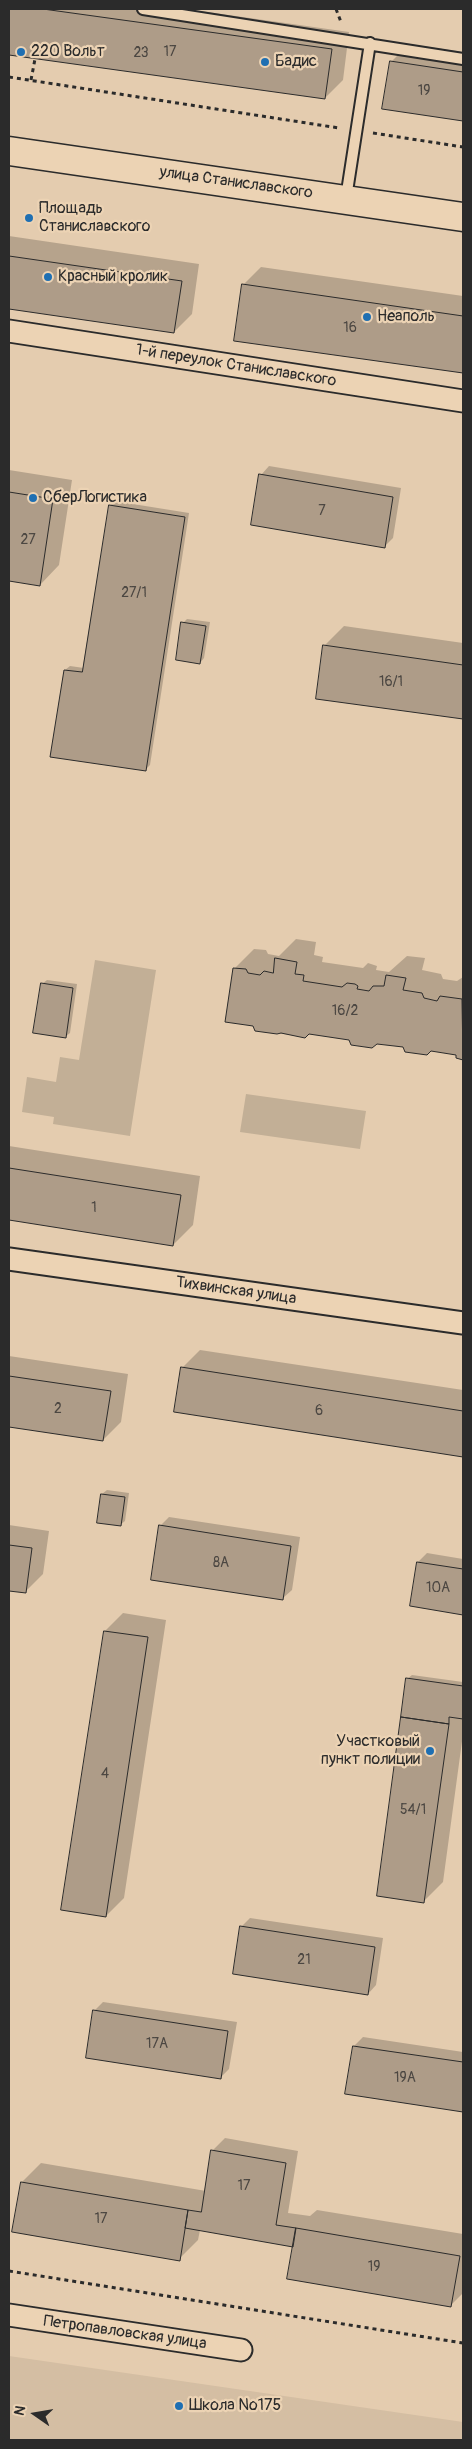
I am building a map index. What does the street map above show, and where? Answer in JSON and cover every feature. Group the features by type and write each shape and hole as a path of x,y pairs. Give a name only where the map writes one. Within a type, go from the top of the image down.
{"main road":[{"name":"улица Станиславского","path":"9,151 463,217"}],"street":[{"name":"1-й переулок Станиславского","path":"9,331 463,401"},
{"name":"Тихвинская улица","path":"9,1259 463,1323"},
{"name":"Петропавловская улица","path":"9,2315 241,2350"}],"lane":[{"path":"143,9 463,59"},
{"path":"346,199 370,43"}],"path":[{"path":"31,80 35,59"},
{"path":"9,77 463,147"},
{"path":"9,2271 463,2343"}],"shaded area":[{"path":"95,960 156,970 130,1136 53,1124 54,1117 22,1112 27,1077 56,1082 60,1057 79,1060"},
{"path":"246,1094 366,1111 360,1149 240,1132"},
{"name":"Школа №175","path":"9,2356 463,2422 463,2440 9,2440"}],"building":[{"path":"9,9 43,9 332,49 325,99 9,55"},
{"path":"390,61 463,72 463,121 382,109"},
{"path":"9,256 182,281 174,333 9,309"},
{"path":"242,284 463,316 463,373 234,341"},
{"path":"259,474 393,497 385,548 251,525"},
{"path":"9,492 53,499 40,586 9,581"},
{"path":"109,505 185,517 146,771 50,757 64,670 82,672"},
{"path":"181,622 206,626 200,664 176,660"},
{"path":"323,645 463,665 463,719 316,699"},
{"path":"275,958 297,962 295,974 304,975 303,981 342,987 347,983 355,984 358,986 357,989 369,991 373,986 384,986 386,975 406,978 403,990 422,993 424,998 437,1001 440,996 462,999 463,1060 456,1058 456,1055 431,1051 427,1055 405,1052 403,1047 377,1044 372,1048 351,1045 349,1040 309,1034 305,1038 281,1033 255,1031 253,1026 225,1022 233,968 246,969 248,973 260,975 264,971 273,973"},
{"path":"41,983 73,988 66,1038 33,1033"},
{"path":"9,1168 181,1195 173,1246 9,1220"},
{"path":"181,1367 463,1411 463,1457 174,1412"},
{"path":"9,1376 111,1391 103,1441 9,1427"},
{"path":"101,1494 125,1497 121,1526 97,1523"},
{"path":"159,1525 291,1546 283,1600 151,1580"},
{"path":"9,1545 32,1548 26,1593 9,1591"},
{"path":"417,1562 463,1569 463,1615 410,1606"},
{"path":"104,1631 148,1637 106,1917 61,1910"},
{"path":"406,1678 463,1686 463,1719 449,1717 449,1724 401,1717"},
{"path":"401,1717 449,1724 424,1903 377,1896"},
{"path":"240,1926 375,1947 368,1995 233,1974"},
{"path":"93,2010 228,2031 221,2079 86,2058"},
{"path":"353,2046 463,2062 463,2112 345,2094"},
{"path":"211,2150 286,2163 276,2225 296,2228 293,2247 185,2228 188,2210 201,2212"},
{"path":"21,2182 188,2210 180,2261 12,2232"},
{"path":"296,2228 460,2256 451,2307 287,2279"}],"place":[{"name":"220 Вольт","path":"21,52"},
{"name":"Бадис","path":"265,62"},
{"name":"Площадь Станиславского","path":"29,218"},
{"name":"Красный кролик","path":"48,277"},
{"name":"Неаполь","path":"367,317"},
{"name":"СберЛогистика","path":"33,498"},
{"name":"Участковый пункт полиции","path":"430,1751"},
{"name":"Школа №175","path":"179,2406"}]}
